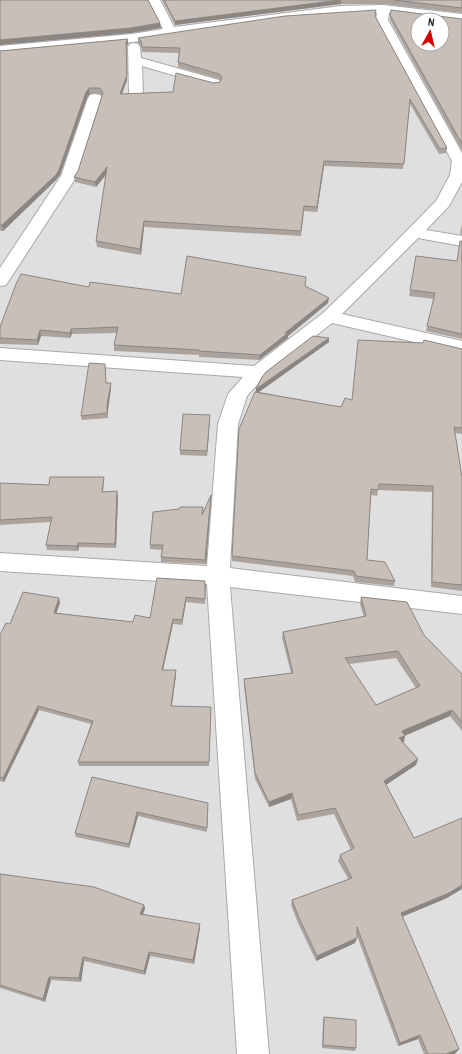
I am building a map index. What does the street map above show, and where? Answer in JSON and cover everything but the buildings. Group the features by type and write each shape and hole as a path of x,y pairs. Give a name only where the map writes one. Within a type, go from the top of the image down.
{"street":[{"path":"154,0 170,31"},
{"path":"425,1 434,12"},
{"path":"252,1054 218,576 228,424 238,394 258,372 328,316 415,233 443,203 458,176 459,161 382,20 383,9"},
{"path":"0,50 132,38 170,31 341,10 383,9 415,12"},
{"path":"450,16 462,18"},
{"path":"132,38 135,60 136,93"},
{"path":"135,60 214,83"},
{"path":"3,274 69,176 95,98"},
{"path":"415,233 462,242"},
{"path":"328,316 462,347"},
{"path":"0,354 258,372"},
{"path":"0,562 218,576 462,604"}],"shaded area":[{"path":"0,0 462,0 462,1054 0,1054"}]}
